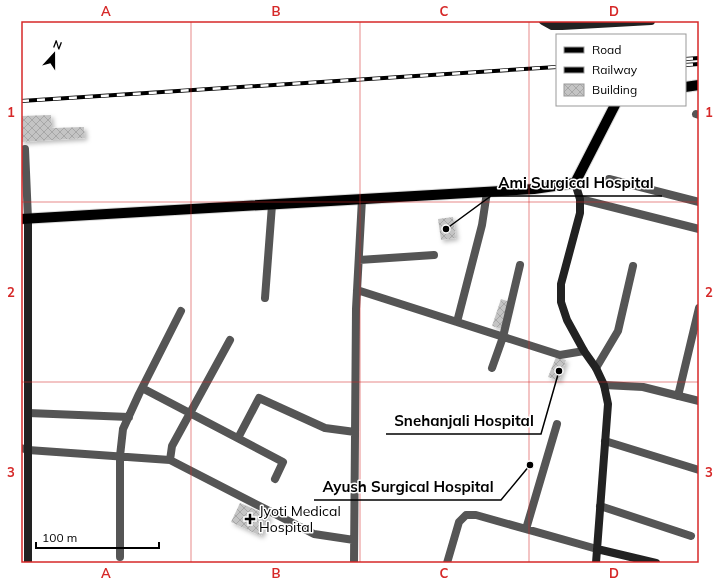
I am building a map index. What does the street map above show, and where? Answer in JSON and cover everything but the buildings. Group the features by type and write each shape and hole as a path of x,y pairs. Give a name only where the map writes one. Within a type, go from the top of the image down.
{"main road":[{"path":"686,87 699,85"},
{"path":"24,219 534,189 575,183 615,106"}],"street":[{"path":"543,21 552,26 651,21"},
{"path":"26,149 24,219 28,414 24,449 28,563"},
{"path":"609,179 699,202"},
{"path":"575,183 580,199 580,213 561,284 561,302 567,320 584,352 596,368 604,385 608,404 596,563"},
{"path":"457,322 482,225 488,192"},
{"path":"354,563 356,309 362,199"},
{"path":"580,199 699,229"},
{"path":"265,298 272,205"},
{"path":"359,260 434,255"},
{"path":"492,368 503,337 520,264"},
{"path":"596,368 618,331 633,266"},
{"path":"357,290 560,355 584,352"},
{"path":"678,396 699,308"},
{"path":"120,557 120,456 124,429 142,388 181,311"},
{"path":"170,460 172,446 230,340"},
{"path":"604,385 643,387 699,401"},
{"path":"142,388 283,462 275,478"},
{"path":"238,438 258,398 325,428 355,432"},
{"path":"28,414 129,417"},
{"path":"526,529 557,424"},
{"path":"605,441 699,470"},
{"path":"24,449 170,460 314,534 354,540"},
{"path":"600,506 691,536"},
{"path":"447,563 459,522 466,515 476,515 597,549 656,563"}],"railway":[{"path":"686,59 699,58"},
{"path":"686,65 699,64"},
{"path":"21,101 556,67"}],"place":[{"name":"Ami Surgical Hospital","path":"446,229"},
{"name":"Snehanjali Hospital","path":"559,371"},
{"name":"Ayush Surgical Hospital","path":"530,465"},
{"name":"Jyoti Medical Hospital","path":"250,519"}]}
